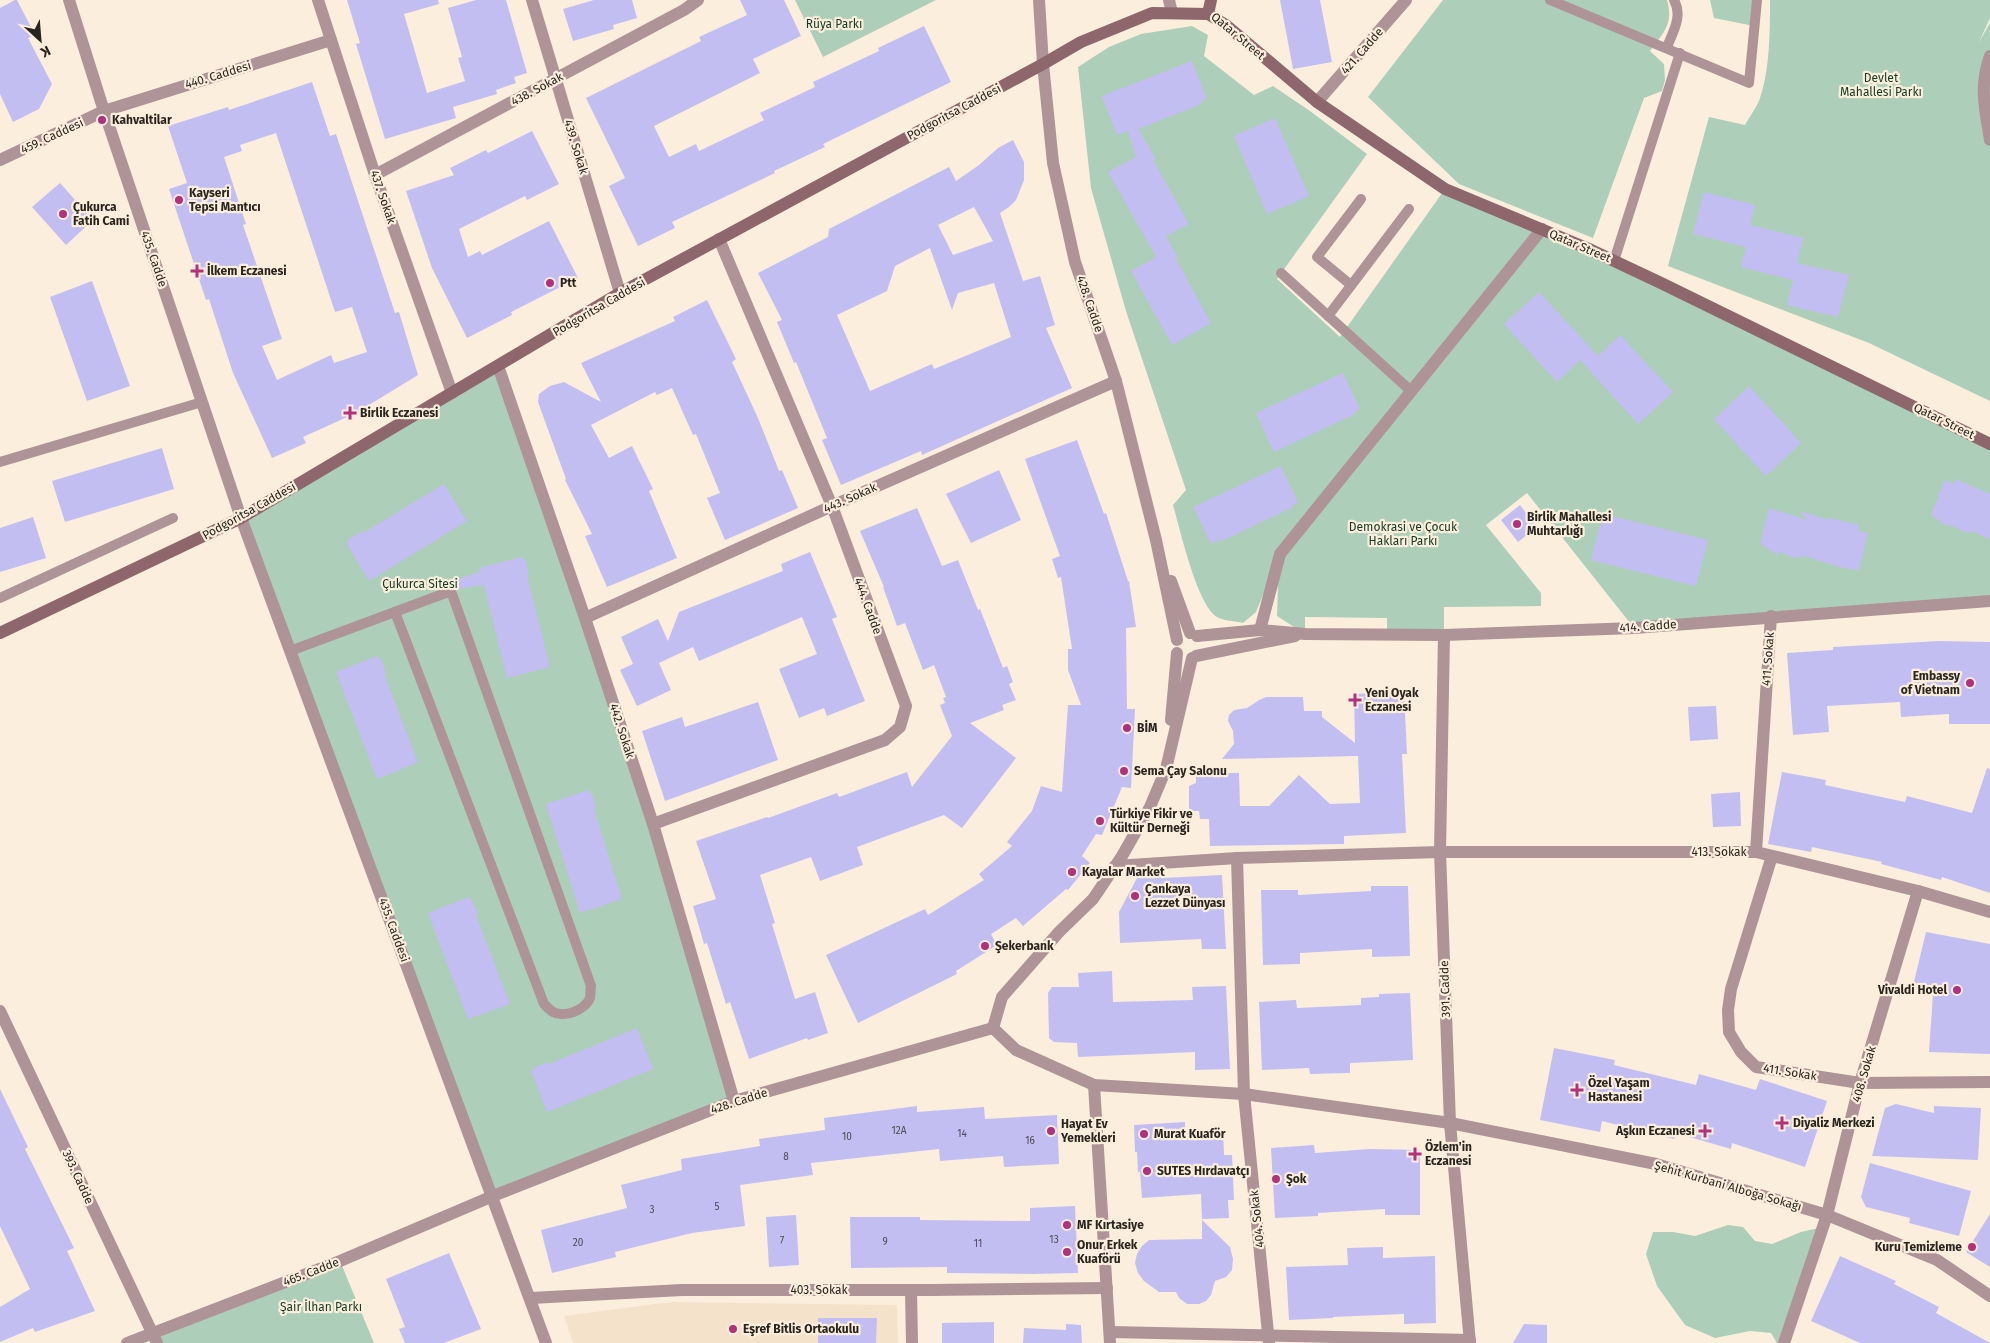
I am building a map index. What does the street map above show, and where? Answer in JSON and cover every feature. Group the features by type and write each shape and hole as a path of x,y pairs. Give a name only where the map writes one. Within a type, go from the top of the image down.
{"main road":[{"name":"Qatar Street","path":"1211,0 1208,14 1226,24 1317,102 1445,189 1614,261 1990,444"},
{"name":"Podgoritsa Caddesi","path":"0,633 241,518 620,293 1081,42 1152,13 1208,14"}],"street":[{"name":"435. Cadde","path":"69,0 104,111 241,518"},
{"name":"437. Sokak","path":"318,0 376,175 452,393"},
{"name":"439. Sokak","path":"532,0 620,293"},
{"name":"438. Sokak","path":"376,175 684,10 698,0"},
{"name":"428. Cadde","path":"1039,0 1043,64 1054,163 1076,262 1116,381 1156,540"},
{"path":"1168,0 1172,13"},
{"name":"421. Cadde","path":"1317,102 1406,0"},
{"name":"440. Caddesi","path":"104,111 331,40"},
{"path":"1990,56 1984,74 1982,95 1990,140"},
{"name":"459. Caddesi","path":"0,160 104,111"},
{"path":"1260,630 1280,554 1542,230"},
{"name":"444. Cadde","path":"653,824 885,740 900,727 906,706 832,506 719,239"},
{"name":"442. Sokak","path":"498,366 585,618 653,824 734,1101"},
{"name":"443. Sokak","path":"585,618 832,506 1116,381"},
{"name":"435. Caddesi","path":"241,518 531,1298 546,1343"},
{"path":"1156,540 1194,634 1202,646 1199,654 1194,657 1166,769 1150,808 1093,899 1059,932 1002,997 992,1028 1016,1050 1094,1085 1110,1338 1470,1342"},
{"path":"1156,540 1177,646 1166,769"},
{"name":"414. Cadde","path":"1305,634 1444,635 1634,628 1771,616 1990,601"},
{"name":"411. Sokak","path":"1756,852 1771,616"},
{"path":"1177,646 1183,634 1260,630 1305,634"},
{"path":"1177,646 1184,658 1262,645 1305,634"},
{"name":"391. Cadde","path":"1444,635 1440,852 1450,1123 1470,1342"},
{"name":"413. Sokak","path":"1115,866 1237,858 1440,852 1756,852 1918,891 1990,912"},
{"name":"411. Sokak","path":"1772,856 1731,989 1728,1010 1729,1032 1741,1052 1756,1067 1860,1083 1990,1082"},
{"name":"404. Sokak","path":"1237,858 1244,1094 1269,1339"},
{"name":"408. Sokak","path":"1784,1343 1828,1215 1860,1083 1918,891"},
{"name":"393. Cadde","path":"0,1011 155,1338"},
{"name":"428. Cadde","path":"493,1196 734,1101 992,1028"},
{"name":"Şehit Kurbani Alboğa Sokağı","path":"1094,1085 1244,1094 1450,1123 1656,1164 1828,1215 1937,1260 1990,1296"},
{"name":"465. Cadde","path":"128,1343 155,1338 493,1196"},
{"name":"403. Sokak","path":"531,1298 682,1290 1107,1288"},
{"path":"911,1290 912,1343"}],"lane":[{"path":"1550,0 1749,83 1757,0"},
{"path":"1667,48 1678,18 1677,6 1674,0"},
{"path":"1614,261 1680,53"},
{"path":"1351,286 1317,257 1361,199"},
{"path":"1328,316 1409,209"},
{"path":"1281,273 1411,391"},
{"path":"0,462 202,402"},
{"path":"0,598 173,518"},
{"path":"290,651 451,591 590,986 590,997 585,1006 574,1012 560,1014 552,1011 544,1004 395,612"}],"shaded area":[{"name":"Eşref Bitlis Ortaokulu","path":"670,1302 897,1305 898,1343 573,1343 564,1316"}],"green space":[{"name":"Rüya Parkı","path":"795,0 936,0 823,57"},
{"path":"1443,0 1667,0 1669,16 1666,28 1650,51 1664,64 1665,80 1662,91 1644,98 1593,238 1459,184 1368,97"},
{"path":"1710,0 1757,0 1754,26 1714,18"},
{"name":"Devlet Mahallesi Parkı","path":"1770,0 1990,0 1990,18 1979,42 1990,23 1990,401 1869,343 1668,266 1709,117 1745,125 1760,98 1768,62"},
{"name":"Demokrasi ve Çocuk Hakları Parkı","path":"1192,26 1208,35 1204,56 1254,95 1273,86 1367,154 1277,279 1340,337 1445,189 1589,249 1990,444 1990,601 1634,628 1527,493 1486,525 1541,593 1541,606 1444,607 1444,635 1387,634 1387,618 1305,617 1305,634 1277,616 1279,556 1256,612 1243,623 1217,617 1203,598 1190,566 1173,505 1186,490 1126,311 1091,188 1078,67 1109,47 1141,34"},
{"name":"Çukurca Sitesi","path":"498,366 585,618 734,1101 493,1196 241,518"},
{"path":"1728,1225 1743,1227 1755,1241 1772,1244 1801,1232 1823,1227 1784,1343 1777,1343 1771,1333 1750,1331 1715,1338 1685,1325 1657,1286 1646,1254 1653,1232 1673,1232 1695,1236"},
{"name":"Şair İlhan Parkı","path":"340,1261 374,1343 157,1343 153,1333"}],"building":[{"path":"17,0 35,35 28,38 52,84 39,109 13,122 0,94 0,8"},
{"path":"347,0 438,0 439,4 404,14 427,93 465,81 458,58 462,57 448,8 476,0 506,0 527,73 514,77 516,83 496,90 497,94 453,107 456,118 385,139 356,44 360,43"},
{"path":"594,0 632,0 637,18 613,25 614,29 573,41 563,9"},
{"path":"740,0 784,0 801,36 753,59 760,73 654,126 669,157 696,144 699,151 764,120 760,113 815,87 813,82 879,51 878,48 924,26 951,82 823,144 825,147 774,171 775,173 672,222 675,228 638,246 609,186 625,178 586,98 701,41 699,37 747,15"},
{"path":"1280,0 1320,0 1332,62 1293,69"},
{"path":"1192,61 1207,99 1201,101 1201,104 1138,129 1156,159 1153,160 1189,224 1166,236 1178,258 1176,259 1211,323 1172,345 1131,271 1156,257 1108,172 1136,157 1128,131 1117,135 1102,96"},
{"path":"312,82 330,136 336,134 395,313 399,312 418,375 356,413 303,437 306,443 272,458 233,373 209,299 206,300 169,189 187,183 168,126 228,107 229,110","holes":["276,133 335,312 352,307 367,352 334,363 331,355 277,380 262,346 282,339 243,225 246,224 224,157 242,151 240,145"]},
{"path":"1275,118 1309,196 1267,214 1234,136"},
{"path":"532,131 559,184 527,200 525,196 459,229 468,257 480,251 482,255 549,221 578,278 511,312 512,315 467,338 432,268 406,191 454,175 450,168 486,150 488,153"},
{"path":"1013,140 1024,162 1024,180 1016,200 1000,213 1023,281 1040,276 1055,325 1046,328 1072,388 922,455 921,451 841,485 822,440 827,438 796,362 794,363 777,322 782,320 758,273 828,237 829,229 949,167 956,181 979,165 998,148","holes":["974,207 993,241 953,255 938,225","930,248 952,310 958,293 994,283 1011,337 934,369 932,364 870,391 837,315 887,291 895,266"]},
{"name":"Çukurca Fatih Cami","path":"60,183 93,220 66,245 32,207"},
{"path":"1704,192 1755,205 1750,225 1803,238 1797,263 1849,275 1838,317 1787,305 1793,280 1741,267 1746,247 1693,234"},
{"path":"92,281 130,386 87,401 50,297"},
{"path":"1539,292 1598,356 1620,335 1673,392 1638,424 1580,360 1557,382 1504,324"},
{"path":"707,300 736,359 732,362 758,418 779,471 782,470 798,508 725,540 707,498 720,493 696,434 693,435 672,388 657,395 655,392 591,425 609,458 632,446 653,489 649,491 677,558 607,587 585,536 592,534 565,480 538,402 539,394 550,386 564,382 601,402 581,363 675,321 673,317"},
{"path":"1343,373 1360,409 1354,412 1355,414 1274,452 1256,413"},
{"path":"1749,386 1801,443 1766,476 1714,419"},
{"path":"1077,440 1104,514 1106,513 1129,581 1136,627 1126,628 1127,709 1135,709 1131,788 1122,787 1102,835 1096,834 1082,856 1090,863 1068,890 1066,889 1023,926 1016,918 991,934 997,945 956,971 957,974 858,1023 826,955 925,909 928,915 984,880 979,874 1012,846 1007,842 1032,811 1041,786 1062,792 1068,705 1081,705 1068,670 1068,649 1072,649 1061,577 1058,578 1052,559 1060,556 1025,459"},
{"path":"162,448 174,489 65,522 52,481"},
{"path":"1281,466 1298,503 1222,541 1221,539 1211,544 1193,507"},
{"path":"999,470 1021,520 971,543 946,494"},
{"path":"1956,479 1990,494 1990,540 1975,532 1965,532 1948,524 1948,527 1931,515 1945,480 1954,484"},
{"path":"444,484 467,521 369,581 346,543 348,540 362,531 363,533"},
{"path":"1520,505 1537,527 1518,542 1501,520"},
{"path":"917,508 942,566 958,560 1003,668 1007,666 1013,682 1009,684 1016,700 1002,705 1004,710 970,723 1016,758 962,828 944,815 857,847 863,865 820,881 811,857 760,875 775,923 772,924 795,999 815,992 828,1033 808,1040 807,1038 749,1059 730,1002 726,1004 707,943 704,944 693,906 716,899 696,841 837,793 839,797 907,772 912,787 952,736 940,705 945,703 943,698 946,697 934,665 923,670 905,623 897,626 884,587 860,531"},
{"path":"1769,508 1808,520 1799,511 1829,520 1830,518 1859,525 1858,531 1868,533 1859,570 1843,568 1804,556 1795,558 1778,551 1779,556 1760,544"},
{"path":"1603,514 1708,540 1696,586 1591,560"},
{"path":"33,517 46,558 0,572 0,528"},
{"path":"810,552 837,617 832,619 865,701 827,716 824,708 799,718 779,669 817,654 802,617 699,661 693,647 659,663 671,690 637,706 620,670 633,664 621,637 658,619 668,641 679,612 783,571 781,564"},
{"path":"522,557 523,560 525,559 529,575 527,575 550,667 507,678 484,585 458,589 451,581 480,572 479,568"},
{"path":"1939,641 1990,642 1990,724 1949,724 1949,714 1901,717 1900,702 1827,706 1829,732 1793,735 1787,653 1833,650 1833,647"},
{"path":"377,656 379,659 381,658 386,673 384,674 418,762 377,779 336,672"},
{"path":"1404,692 1407,754 1402,754 1406,833 1344,836 1344,844 1210,846 1209,819 1200,819 1199,811 1189,811 1189,786 1196,783 1196,773 1239,773 1240,806 1269,806 1299,775 1330,804 1360,803 1358,756 1222,759 1234,744 1233,731 1228,721 1229,715 1234,710 1247,708 1266,697 1303,697 1304,711 1322,711 1322,717 1355,743 1354,694"},
{"path":"758,702 778,760 665,801 642,731 682,717 685,727"},
{"path":"1716,706 1718,739 1690,741 1688,707"},
{"path":"1987,768 1990,769 1990,893 1942,877 1941,880 1881,864 1882,862 1812,847 1811,852 1768,844 1782,772 1826,780 1825,785 1905,802 1907,796 1972,813"},
{"path":"589,790 590,794 592,793 596,808 594,809 622,899 580,913 546,804"},
{"path":"1740,792 1741,826 1713,827 1711,794"},
{"path":"1222,875 1226,949 1202,949 1201,939 1120,943 1119,912 1137,878"},
{"path":"1371,886 1408,886 1410,956 1372,957 1372,949 1300,953 1300,964 1263,965 1261,890 1298,890 1298,895 1371,891"},
{"path":"469,897 478,914 476,915 510,1004 468,1019 428,913"},
{"name":"Vivaldi Hotel","path":"1926,932 1990,944 1990,1054 1929,1052 1933,994 1913,986"},
{"path":"1112,971 1113,1002 1193,1000 1192,987 1226,986 1230,1069 1195,1070 1195,1052 1078,1057 1077,1043 1054,1042 1049,1038 1048,993 1052,987 1079,987 1078,973"},
{"path":"1410,993 1413,1060 1350,1063 1350,1073 1310,1074 1309,1068 1262,1070 1259,1002 1296,1000 1297,1008 1361,1005 1361,998 1379,997 1379,994"},
{"path":"637,1028 653,1069 547,1112 531,1071 534,1070 533,1068 548,1062 549,1064"},
{"path":"1554,1048 1615,1060 1614,1065 1696,1085 1699,1074 1756,1090 1760,1079 1827,1101 1805,1167 1732,1143 1731,1149 1676,1133 1674,1139 1602,1121 1600,1132 1540,1120"},
{"path":"0,1089 28,1147 25,1149 74,1248 67,1251 95,1311 35,1332 33,1328 0,1342 0,1307 30,1289 0,1226"},
{"path":"1896,1104 1934,1113 1934,1106 1981,1108 1978,1160 1872,1156 1885,1108"},
{"path":"917,1106 917,1112 984,1107 985,1119 1057,1115 1059,1164 1004,1167 1003,1156 940,1161 939,1149 811,1163 813,1175 740,1185 745,1226 692,1233 615,1252 616,1257 552,1273 541,1230 627,1208 621,1185 682,1170 681,1159 760,1146 759,1139 825,1130 824,1118"},
{"path":"1185,1122 1185,1131 1223,1130 1224,1155 1232,1155 1234,1200 1228,1200 1229,1218 1202,1219 1201,1194 1142,1198 1137,1152 1135,1152 1134,1125"},
{"path":"1314,1145 1315,1153 1370,1149 1420,1150 1420,1215 1385,1215 1385,1209 1318,1213 1318,1216 1275,1218 1271,1148"},
{"path":"1870,1163 1971,1191 1959,1236 1909,1223 1910,1218 1866,1207 1861,1197"},
{"path":"1075,1206 1078,1273 947,1273 947,1267 851,1268 850,1217 920,1217 920,1220 1030,1221 1030,1208"},
{"path":"1990,1214 1990,1267 1966,1252"},
{"path":"796,1215 799,1265 769,1267 766,1217"},
{"path":"1202,1220 1230,1247 1233,1259 1232,1270 1226,1277 1215,1281 1211,1295 1206,1301 1199,1304 1187,1304 1179,1298 1176,1292 1159,1292 1144,1281 1138,1273 1135,1263 1137,1254 1149,1240 1202,1239"},
{"path":"1383,1247 1383,1258 1435,1256 1436,1323 1404,1324 1404,1314 1289,1320 1286,1267 1348,1265 1347,1248"},
{"path":"449,1253 481,1329 444,1343 405,1343 399,1329 405,1327 386,1279"},
{"path":"1840,1256 1896,1281 1894,1284 1939,1307 1936,1313 1990,1343 1860,1343 1811,1321"},
{"path":"818,1318 877,1318 876,1343 818,1343"},
{"path":"994,1322 994,1343 942,1343 942,1323"},
{"path":"1066,1324 1081,1325 1082,1343 1023,1343 1024,1328 1066,1330"},
{"path":"1524,1324 1547,1325 1547,1343 1513,1343"}],"place":[{"name":"Kahvaltilar","path":"102,120"},
{"name":"Kayseri Tepsi Mantıcı","path":"179,200"},
{"name":"Çukurca Fatih Cami","path":"63,214"},
{"name":"İlkem Eczanesi","path":"197,271"},
{"name":"Ptt","path":"550,283"},
{"name":"Birlik Eczanesi","path":"350,413"},
{"name":"Birlik Mahallesi Muhtarlığı","path":"1517,524"},
{"name":"Embassy of Vietnam","path":"1970,683"},
{"name":"Yeni Oyak Eczanesi","path":"1355,700"},
{"name":"BİM","path":"1127,728"},
{"name":"Sema Çay Salonu","path":"1124,771"},
{"name":"Türkiye Fikir ve Kültür Derneği","path":"1100,821"},
{"name":"Kayalar Market","path":"1072,872"},
{"name":"Çankaya Lezzet Dünyası","path":"1135,896"},
{"name":"Şekerbank","path":"985,946"},
{"name":"Vivaldi Hotel","path":"1957,990"},
{"name":"Özel Yaşam Hastanesi","path":"1577,1090"},
{"name":"Diyaliz Merkezi","path":"1782,1123"},
{"name":"Hayat Ev Yemekleri","path":"1051,1131"},
{"name":"Aşkın Eczanesi","path":"1705,1131"},
{"name":"Murat Kuaför","path":"1144,1134"},
{"name":"Özlem'in Eczanesi","path":"1415,1154"},
{"name":"SUTES Hırdavatçı","path":"1147,1171"},
{"name":"Şok","path":"1276,1179"},
{"name":"MF Kırtasiye","path":"1067,1225"},
{"name":"Kuru Temizleme","path":"1972,1247"},
{"name":"Onur Erkek Kuaförü","path":"1067,1252"},
{"name":"Eşref Bitlis Ortaokulu","path":"733,1329"}]}
